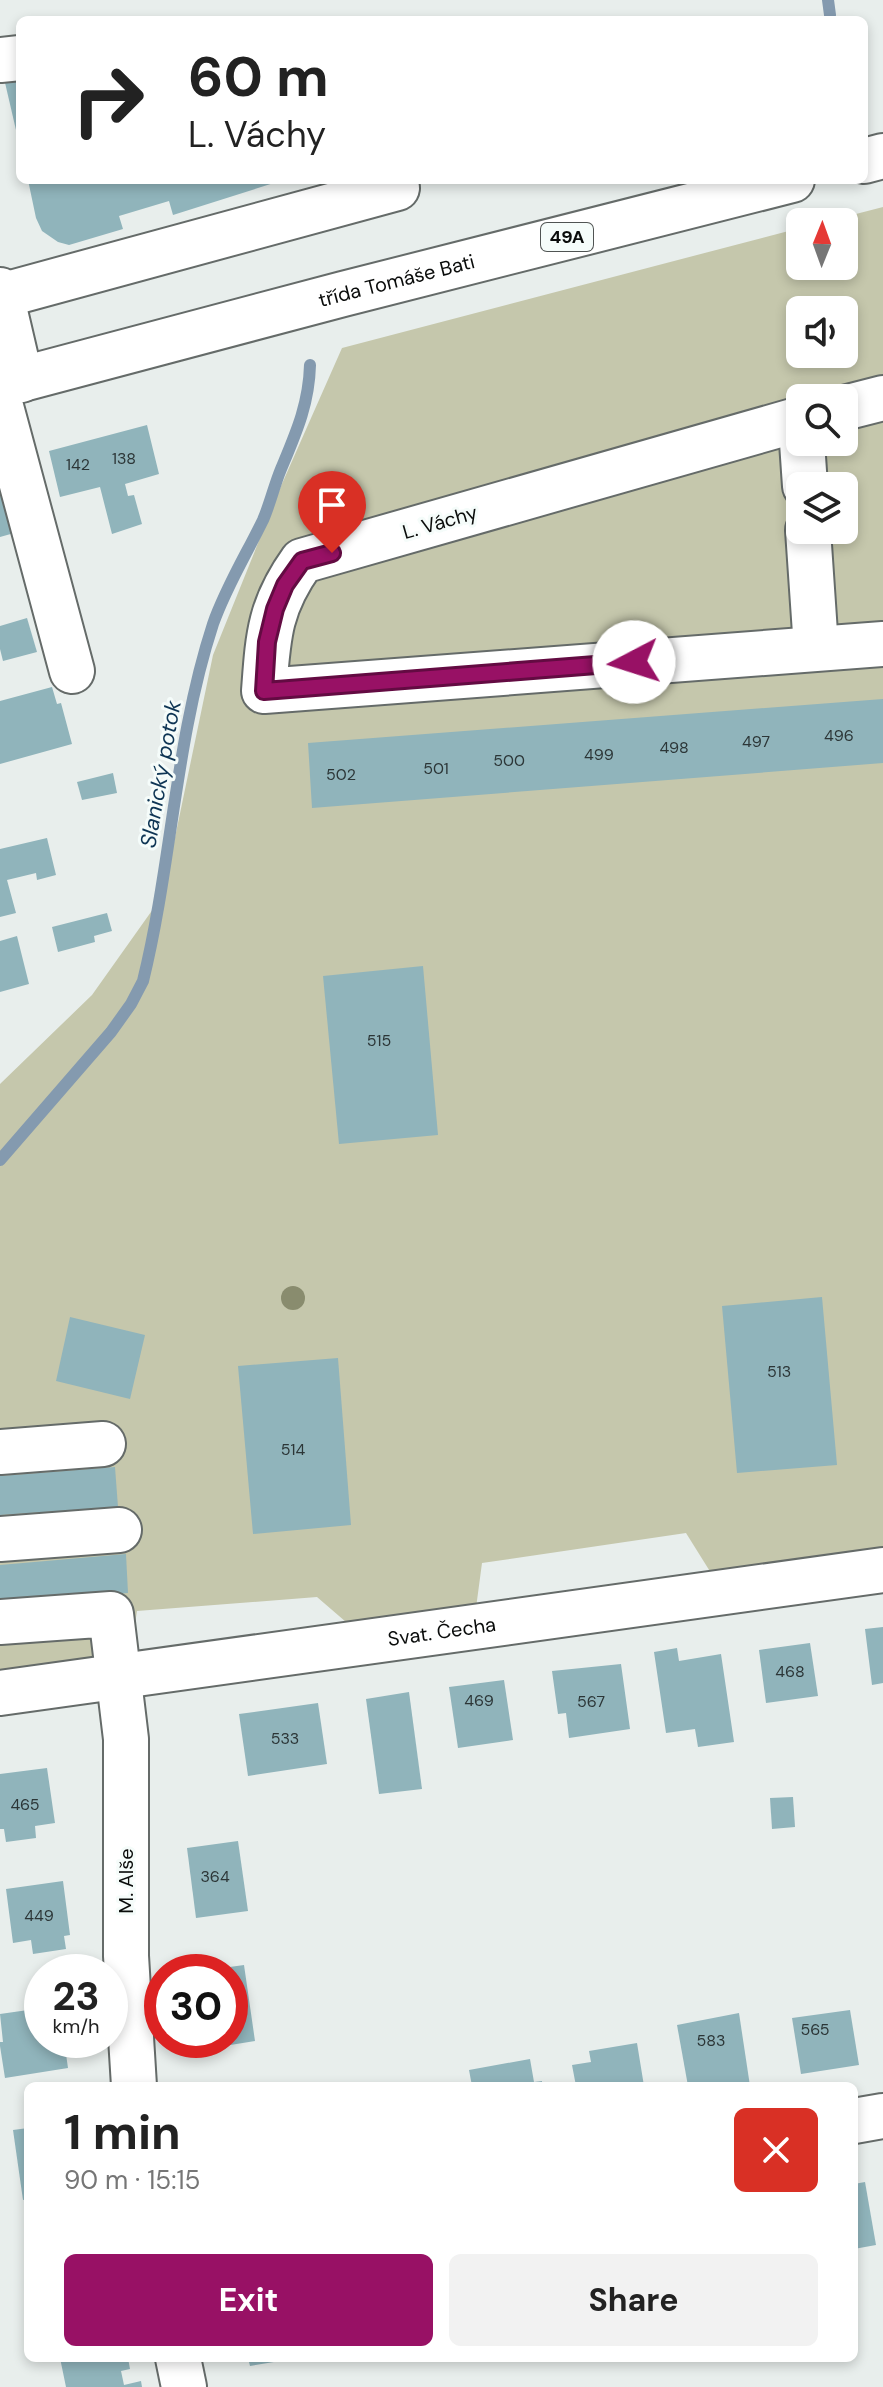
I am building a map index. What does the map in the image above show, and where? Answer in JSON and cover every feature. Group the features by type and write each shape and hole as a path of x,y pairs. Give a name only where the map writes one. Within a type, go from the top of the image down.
{"street":[{"path":"72,671 7,389 0,294 403,184"},
{"name":"třída Tomáše Bati","path":"7,389 343,294 774,185"},
{"path":"858,404 883,398"},
{"name":"L. Váchy","path":"786,432 302,561 285,585 275,609 267,642 264,691 883,644"},
{"path":"809,544 816,648"},
{"path":"0,1452 103,1444"},
{"path":"0,1539 119,1530"},
{"name":"Svat. Čecha","path":"0,1693 883,1570"},
{"name":"M. Alše","path":"0,1622 111,1614 126,1739 126,1956 134,2082"},
{"path":"858,2120 883,2116"},
{"path":"179,2362 184,2387"}],"green space":[{"path":"883,207 883,1550 711,1573 686,1533 482,1563 476,1608 346,1622 317,1597 137,1611 135,1624 119,1653 0,1673 0,1084 92,995 163,895 213,655 281,486 342,348 786,232 786,280 858,280 858,213"}],"building":[{"path":"16,73 16,130 3,74"},
{"path":"29,184 271,184 173,215 169,201 119,216 123,229 69,245 58,242 42,231"},
{"path":"147,425 159,474 125,484 128,496 134,495 142,524 112,534 100,487 60,497 49,451"},
{"path":"0,464 25,530 0,537"},
{"path":"27,618 37,652 3,661 0,626"},
{"path":"52,687 57,704 61,703 72,744 0,764 0,701"},
{"path":"883,699 883,763 312,808 308,743"},
{"path":"113,773 117,793 82,800 77,782"},
{"path":"47,838 56,875 37,880 36,873 7,880 16,913 0,917 0,849"},
{"path":"107,913 112,931 94,936 95,942 58,952 52,927"},
{"path":"17,936 29,984 0,992 0,941"},
{"path":"423,966 438,1135 339,1144 323,976"},
{"path":"822,1297 837,1465 737,1473 722,1306"},
{"path":"70,1317 145,1335 130,1399 56,1381"},
{"path":"338,1358 351,1525 253,1534 238,1366"},
{"path":"115,1467 118,1507 0,1515 0,1476"},
{"path":"126,1554 128,1593 0,1604 0,1565"},
{"path":"883,1627 883,1683 872,1685 865,1629"},
{"path":"810,1643 818,1696 766,1703 759,1650"},
{"path":"677,1648 679,1661 721,1654 734,1742 698,1747 695,1729 666,1733 654,1652"},
{"path":"621,1664 630,1729 569,1738 566,1713 558,1714 552,1671"},
{"path":"504,1680 513,1740 458,1748 449,1687"},
{"path":"409,1692 422,1789 379,1794 366,1699"},
{"path":"318,1703 327,1764 248,1776 239,1714"},
{"path":"47,1768 55,1823 35,1826 36,1838 6,1842 4,1829 0,1829 0,1774"},
{"path":"793,1797 795,1827 772,1829 770,1798"},
{"path":"238,1841 248,1911 196,1918 187,1848"},
{"path":"63,1881 70,1935 64,1936 66,1949 33,1954 31,1940 13,1943 6,1889"},
{"path":"248,1993 255,2041 248,2042"},
{"path":"850,2010 859,2065 801,2074 792,2018"},
{"path":"24,2011 24,2058 67,2058 68,2068 5,2078 0,2046 3,2042 0,2014"},
{"path":"739,2013 749,2082 687,2082 677,2025"},
{"path":"637,2043 643,2082 575,2082 572,2065 591,2062 589,2051"},
{"path":"530,2059 534,2082 471,2082 469,2070"},
{"path":"24,2129 23,2200 13,2130"},
{"path":"865,2182 876,2245 858,2248 858,2183"},
{"path":"61,2362 129,2362 130,2369 121,2371 124,2385 141,2381 142,2387 66,2387"},
{"path":"249,2362 274,2362 250,2366"}],"waterway":[{"name":"Slanický potok","path":"828,0 830,15"},
{"name":"Slanický potok","path":"0,1160 111,1032 143,981 200,668 218,610 263,520 297,431 307,393 310,365"}],"route":[{"path":"332,553 302,561 285,585 267,642 264,691 634,662"}]}
